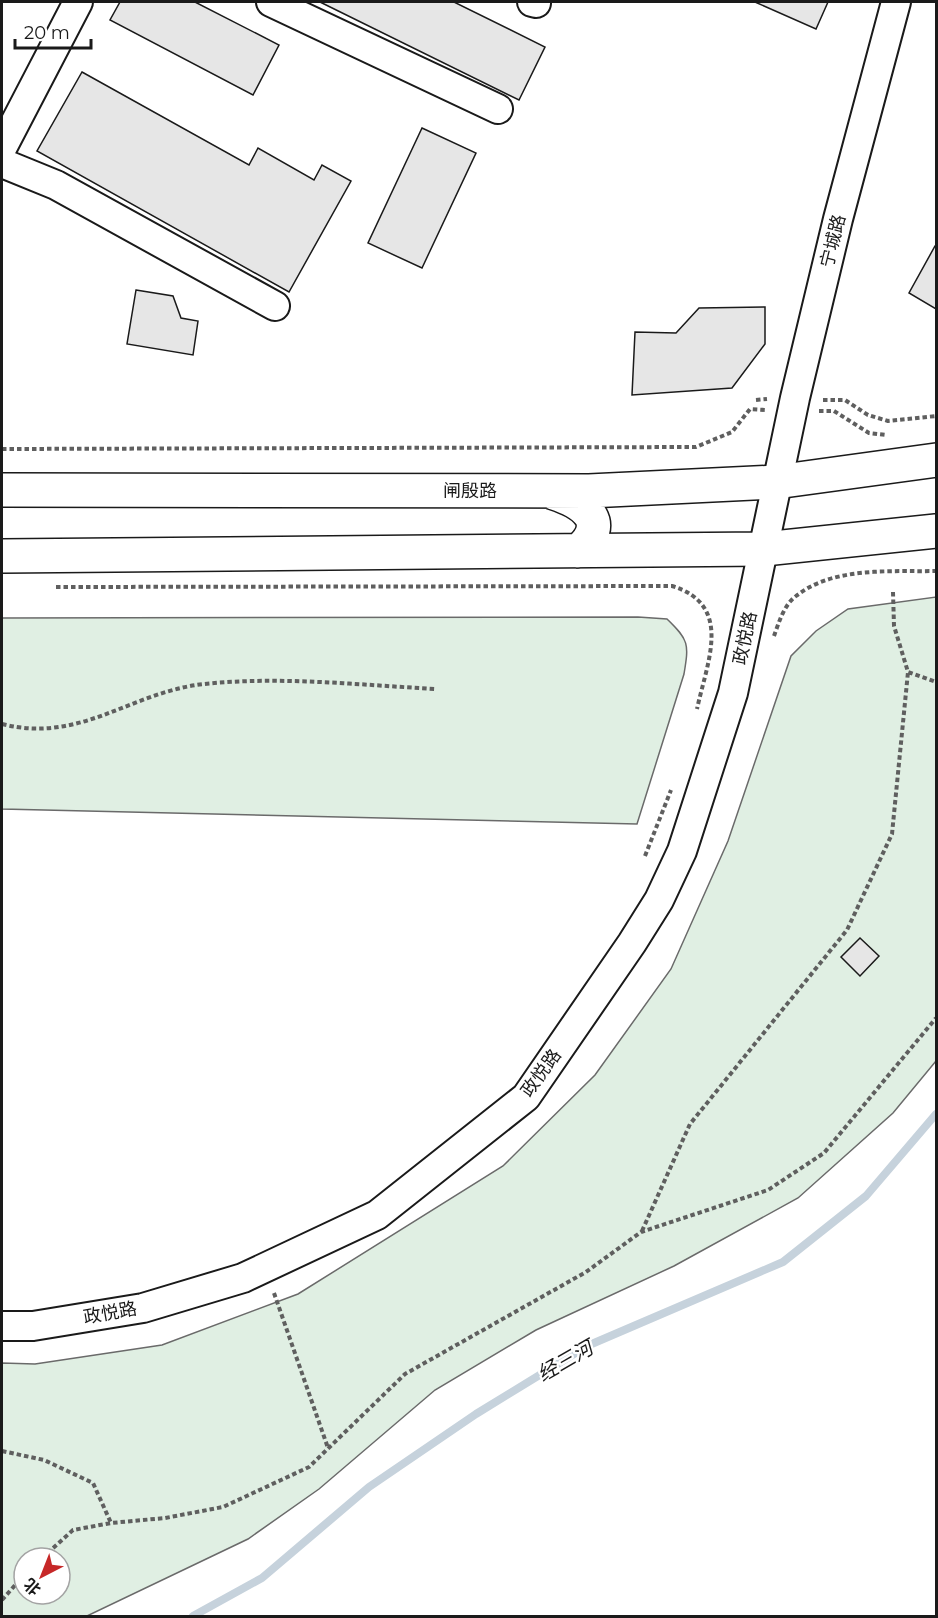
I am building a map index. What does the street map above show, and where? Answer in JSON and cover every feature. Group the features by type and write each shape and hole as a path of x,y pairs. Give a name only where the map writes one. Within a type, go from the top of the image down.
{"main road":[{"name":"闸殷路","path":"2,490 550,491 776,482 936,460"},
{"path":"550,491 582,504 590,513 593,522 591,533 587,544 579,551"},
{"path":"2,556 764,549 936,531"}],"street":[{"path":"2,147 78,2"},
{"path":"271,2 498,109"},
{"name":"宁城路","path":"776,482 838,219 896,2"},
{"path":"2,163 56,185 275,306"},
{"name":"政悦路","path":"2,1326 33,1326 143,1308 243,1278 377,1215 526,1097 659,900 682,851 733,693 776,482"}],"path":[{"path":"756,400 795,398 845,400 868,415 888,421 936,416"},
{"path":"2,449 696,447 721,439 732,432 750,409"},
{"path":"834,411 869,433 894,434"},
{"path":"773,642 783,612 795,596 820,584 860,573 936,571"},
{"path":"48,587 657,585 687,591 706,608 711,617 710,646 694,720"},
{"path":"641,1232 690,1124 848,930 892,834 908,672 894,626 893,592"},
{"path":"908,672 936,682"},
{"path":"2,724 39,729 80,724 138,702 202,684 288,681 436,689"},
{"path":"645,856 672,786"},
{"path":"55,1546 73,1530 111,1523 165,1518 223,1507 309,1467 405,1374 586,1272 641,1232 768,1190 824,1153 936,1018"},
{"path":"265,1268 328,1448"},
{"path":"2,1451 44,1460 93,1483 111,1523"},
{"path":"2,1600 12,1589"}],"green space":[{"path":"936,597 936,1061 893,1113 798,1198 674,1266 536,1330 435,1390 319,1489 248,1539 87,1616 2,1616 2,1363 35,1364 162,1345 298,1294 503,1166 595,1075 671,969 728,841 791,656 816,631 848,609"},
{"path":"638,617 667,619 680,632 686,643 687,656 684,674 637,824 2,809 2,618"}],"building":[{"path":"120,2 195,2 279,45 253,95 110,20"},
{"path":"320,2 454,2 545,47 519,100"},
{"path":"755,2 828,2 816,29"},
{"path":"82,72 249,165 258,148 314,180 322,165 351,181 289,292 37,151"},
{"path":"422,128 476,153 422,268 368,243"},
{"path":"936,246 936,309 909,293"},
{"path":"136,290 173,296 181,318 198,321 193,355 127,344"},
{"path":"765,307 765,344 732,388 632,395 635,332 676,333 699,308"},
{"path":"860,938 879,956 860,976 841,957"}],"waterway":[{"name":"经三河","path":"193,1616 262,1578 369,1487 476,1414 587,1346 783,1262 866,1196 936,1114"}]}
